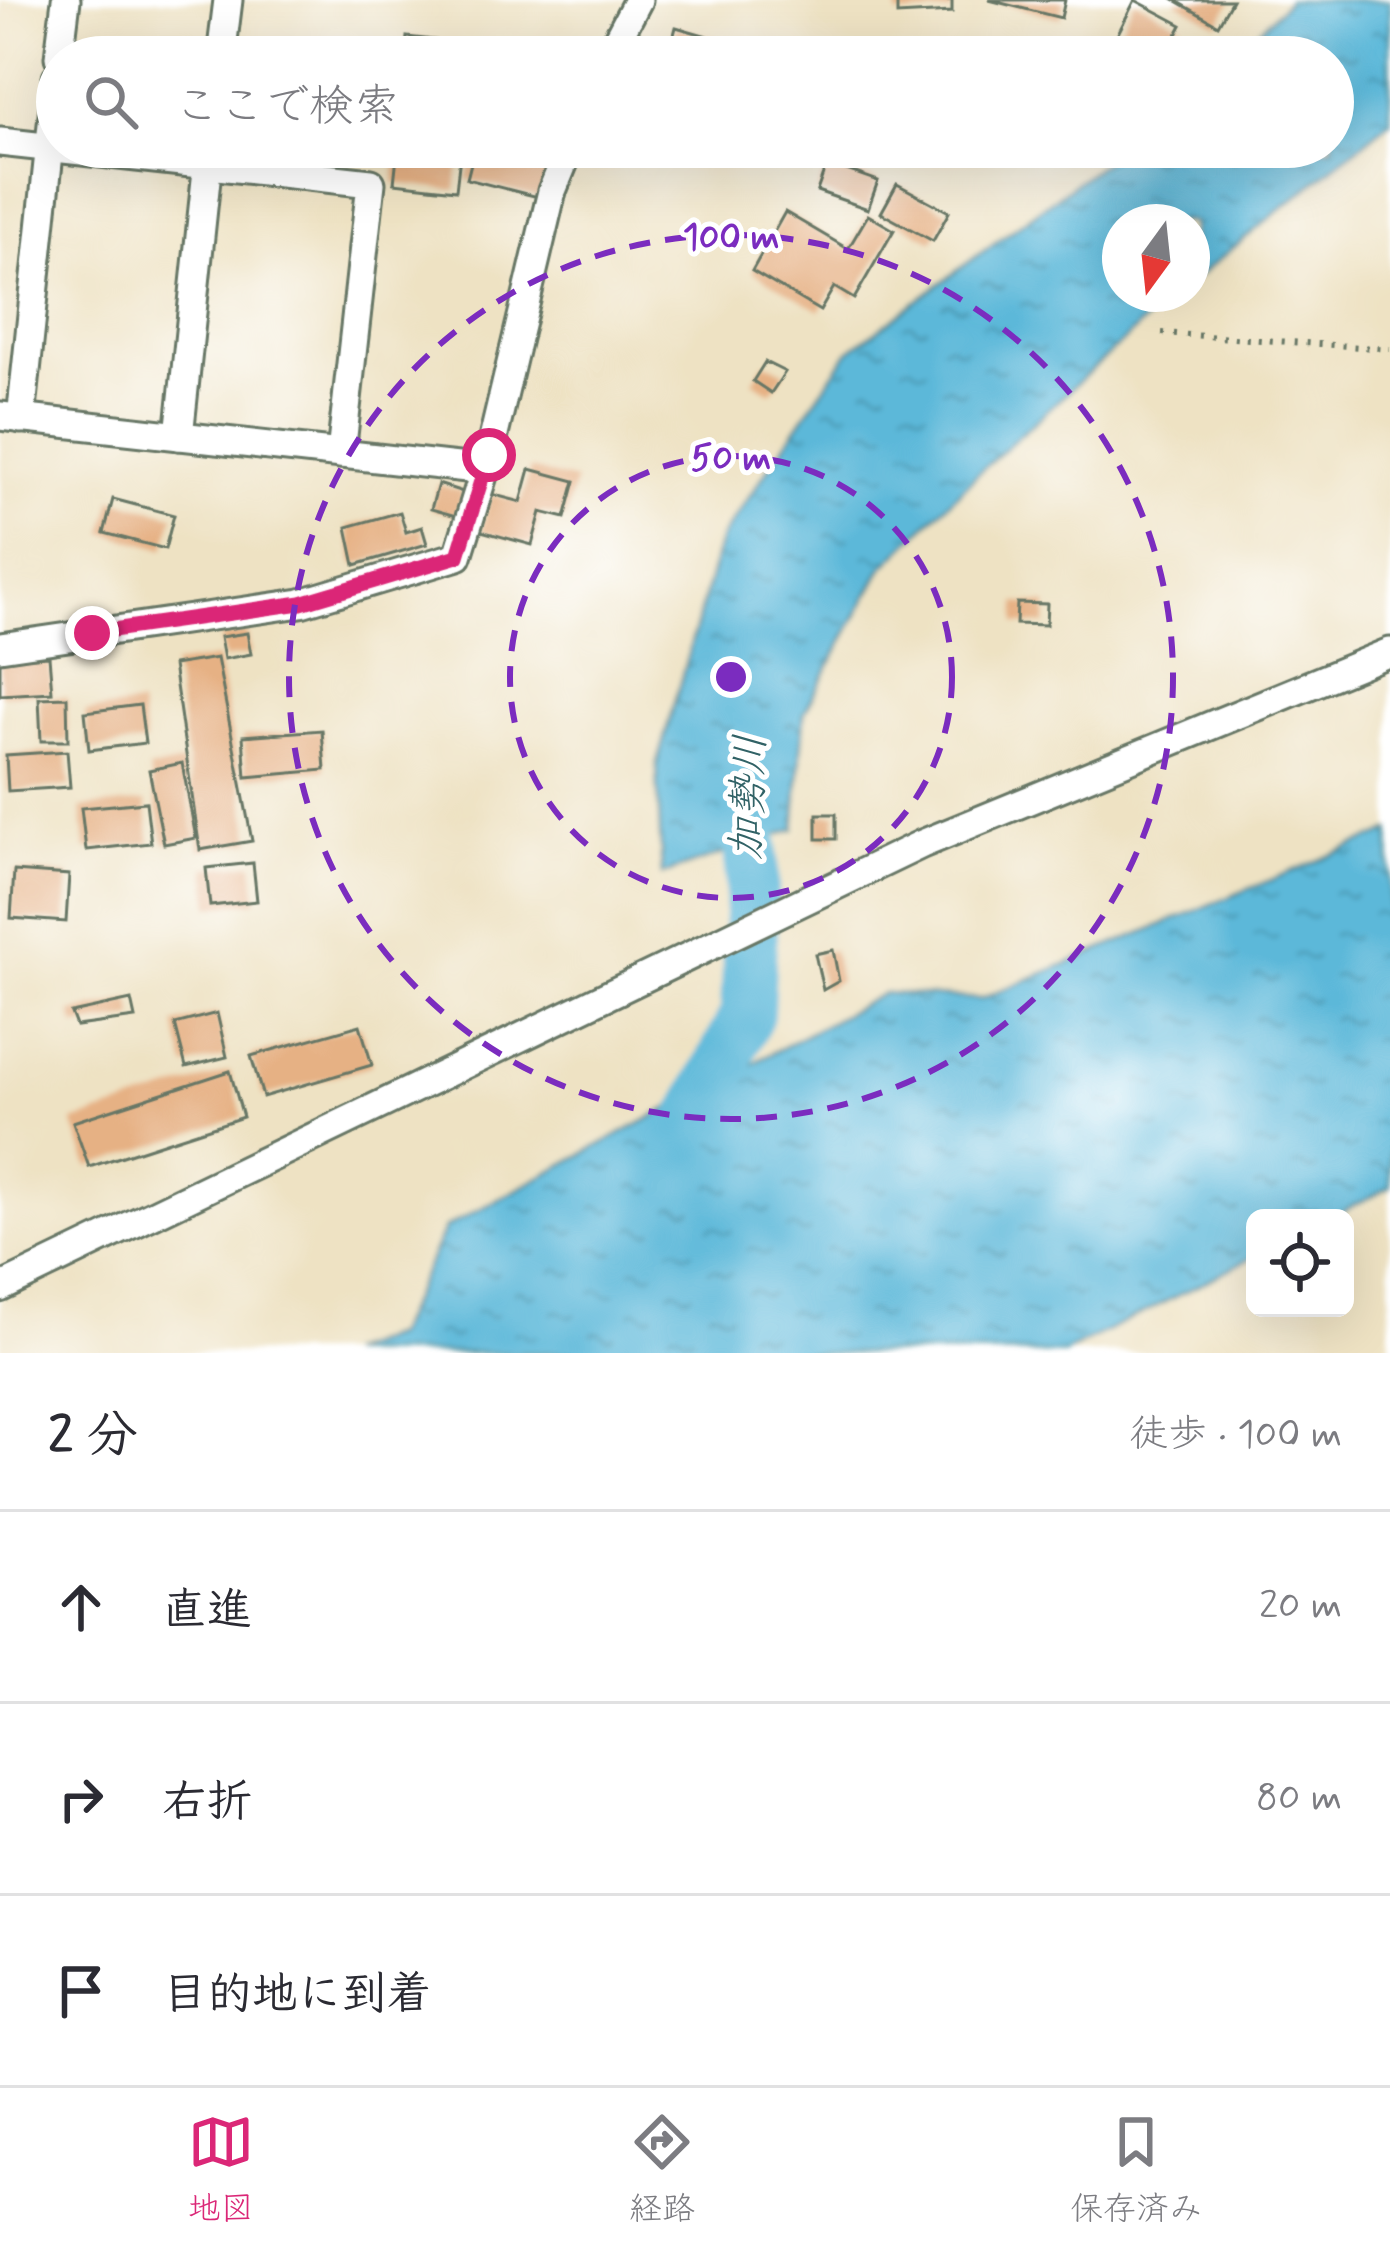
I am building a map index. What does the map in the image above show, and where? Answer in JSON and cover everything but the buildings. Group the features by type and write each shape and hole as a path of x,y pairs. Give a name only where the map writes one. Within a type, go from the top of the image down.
{"street":[{"path":"62,36 66,0"},
{"path":"224,36 228,0"},
{"path":"619,36 638,0"},
{"path":"0,142 36,146"},
{"path":"46,168 10,417 467,468 489,455"},
{"path":"179,436 208,168"},
{"path":"281,168 371,183 341,454"},
{"path":"0,647 301,603 458,556 489,455 561,168"},
{"path":"0,1288 922,844 1390,652"}],"path":[{"path":"1162,333 1390,350"}],"water":[{"path":"1288,0 1390,0 1390,121 1354,150 1354,36 1255,36"},
{"path":"1096,168 1332,168 1210,266 1210,204 1102,204 1102,312 1155,312 977,474 882,569 804,713 795,829 662,875 657,764 721,538 849,351"},
{"path":"1390,831 1390,1187 1347,1209 1246,1209 1246,1261 1064,1353 346,1353 394,1336 445,1228 884,993 981,999"}],"waterway":[{"name":"加勢川","path":"678,1151 747,1014 752,888 748,770"}],"route":[{"path":"92,633 301,603 458,556 489,455"}]}
